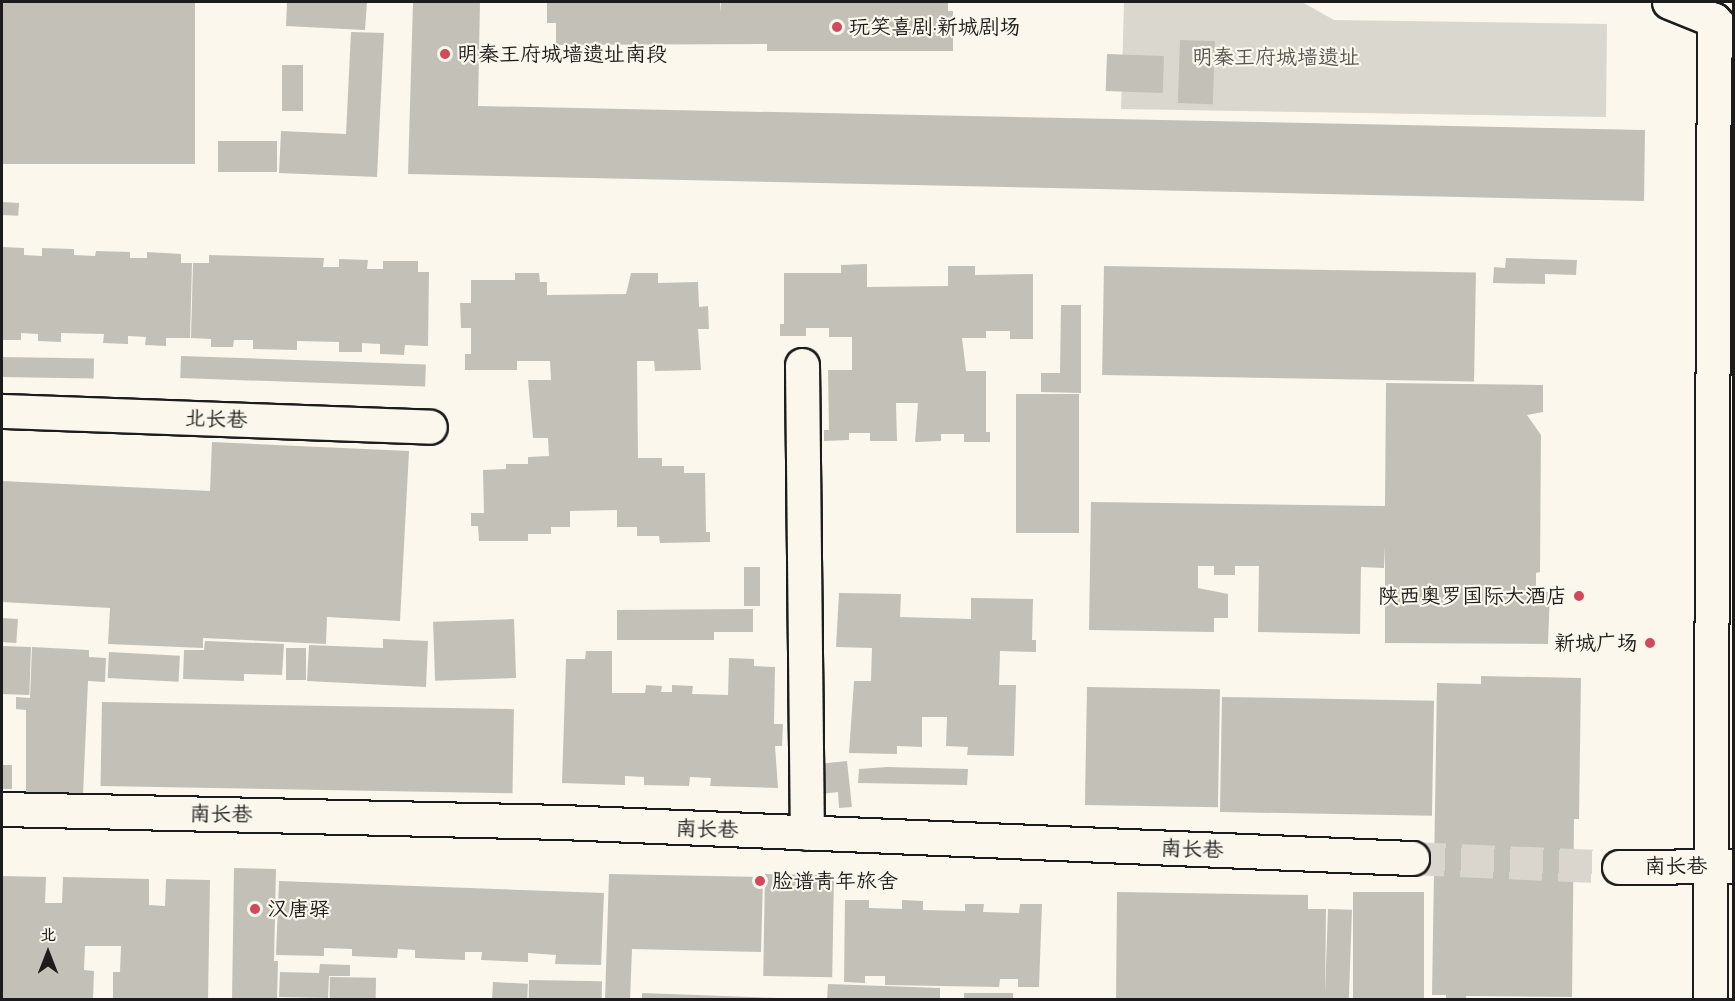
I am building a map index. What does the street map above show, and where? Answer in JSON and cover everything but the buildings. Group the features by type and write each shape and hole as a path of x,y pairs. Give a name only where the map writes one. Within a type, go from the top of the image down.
{"street":[{"path":"1669,2 1724,31 1722,866 1710,999"},
{"path":"802,365 807,833"},
{"name":"北长巷","path":"2,411 430,427"},
{"name":"南长巷","path":"2,809 562,822 1412,858"},
{"name":"南长巷","path":"1619,867 1722,866"}],"green space":[{"name":"明秦王府城墙遗址","path":"1124,2 1302,2 1334,20 1607,24 1606,117 1121,109"}],"tunnel":[{"path":"1412,858 1619,867"}],"place":[{"name":"玩笑喜剧·新城剧场","path":"837,27"},
{"name":"明秦王府城墙遗址南段","path":"445,54"},
{"name":"陕西奥罗国际大酒店","path":"1579,596"},
{"name":"新城广场","path":"1650,643"},
{"name":"脸谱青年旅舍","path":"760,881"},
{"name":"汉唐驿","path":"255,909"}]}
